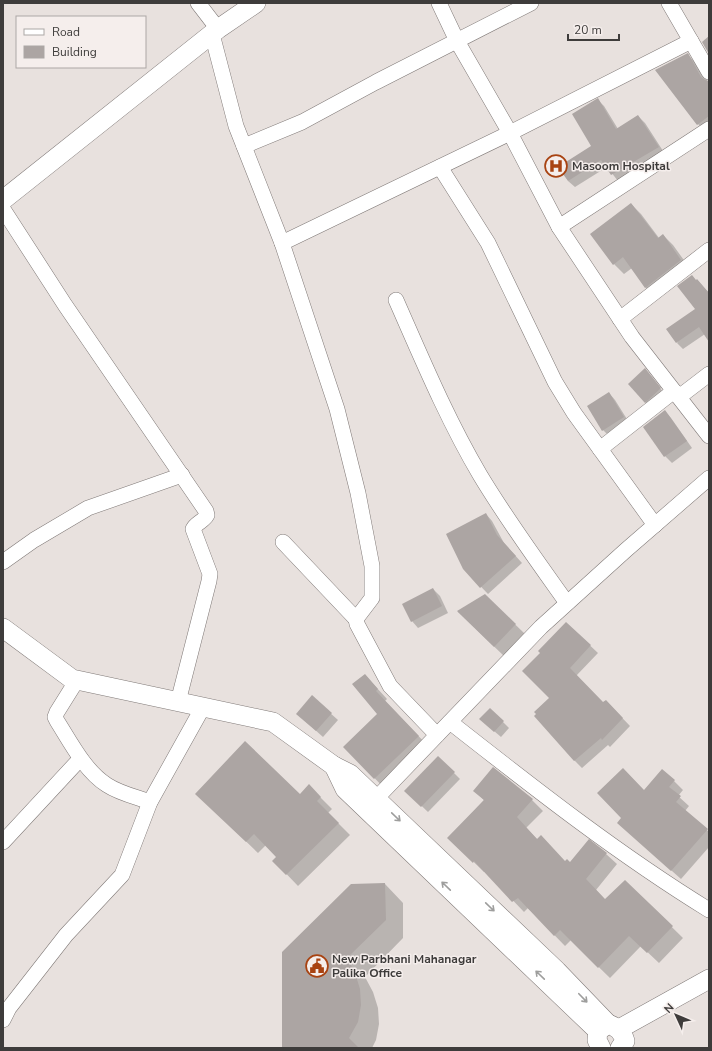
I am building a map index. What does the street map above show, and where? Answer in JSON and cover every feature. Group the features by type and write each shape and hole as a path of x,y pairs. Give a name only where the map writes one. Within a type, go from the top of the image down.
{"street":[{"path":"198,3 215,32 236,126 282,243 337,409 358,492 372,566 372,598 356,619"},
{"path":"3,200 215,32 256,3"},
{"path":"439,3 457,41 510,133 559,227 632,337 709,436"},
{"path":"244,146 302,122 531,3"},
{"path":"669,3 709,72"},
{"path":"282,243 510,133 691,41"},
{"path":"559,227 709,129"},
{"path":"440,167 488,243 555,382 574,414 655,525"},
{"path":"3,209 65,305 206,511 207,515 195,526 193,533 210,574 210,581 178,702"},
{"path":"620,319 709,250"},
{"path":"396,300 442,404 480,474 517,534 567,603"},
{"path":"600,449 676,394 709,374"},
{"path":"3,562 34,540 88,508 182,475"},
{"path":"371,804 541,627 709,478"},
{"path":"283,542 356,619 357,624 390,686 437,735"},
{"path":"3,628 72,679 273,722 334,766 345,789 371,804 612,1041 709,979"},
{"path":"76,680 55,717 80,758 107,785 150,802"},
{"path":"3,1020 9,1008 66,935 122,875 150,802 203,707"},
{"path":"450,722 602,839 709,910"},
{"path":"3,842 80,758"}],"building":[{"path":"709,36 709,54 702,42"},
{"path":"688,53 701,77 709,81 709,116 697,125 655,70"},
{"path":"598,98 616,129 638,115 659,147 611,175 601,160 568,181 558,167 591,146 572,114"},
{"path":"631,203 658,238 663,234 681,260 645,288 623,257 613,265 590,234"},
{"path":"692,275 709,293 709,342 699,327 676,343 666,329 695,309 677,286"},
{"path":"645,368 661,388 645,403 628,384"},
{"path":"609,392 624,417 602,431 587,406"},
{"path":"665,410 687,441 664,457 643,427"},
{"path":"486,513 497,535 516,556 480,588 463,569 446,534"},
{"path":"433,588 442,606 411,622 402,604"},
{"path":"485,594 516,624 494,647 457,611"},
{"path":"566,622 591,645 570,668 603,702 606,700 623,718 602,740 601,738 574,761 534,716 536,714 534,712 549,698 522,671 540,653 538,651"},
{"path":"365,674 378,689 376,691 419,736 374,779 343,747 377,714 352,684"},
{"path":"312,695 332,713 316,731 296,714"},
{"path":"490,708 504,721 494,732 479,719"},
{"path":"245,741 300,794 309,784 321,797 317,801 339,823 286,875 272,861 276,857 254,834 246,842 195,794"},
{"path":"438,756 455,772 421,807 404,791"},
{"path":"493,767 533,799 517,817 537,839 541,835 565,861 567,859 570,862 589,839 607,853 586,879 605,899 625,880 673,926 647,953 629,936 598,968 560,930 554,936 518,898 512,902 474,861 473,863 447,838 484,800 473,791"},
{"path":"623,768 644,790 662,769 675,780 669,787 681,796 676,802 708,829 671,871 617,823 621,818 597,793"},
{"name":"New Parbhani Mahanagar Palika Office","path":"385,883 386,920 347,958 355,973 360,989 361,1005 358,1022 349,1038 359,1048 282,1048 282,952 351,884"}],"place":[{"name":"Masoom Hospital","path":"556,166"},
{"name":"New Parbhani Mahanagar Palika Office","path":"317,966"}]}
